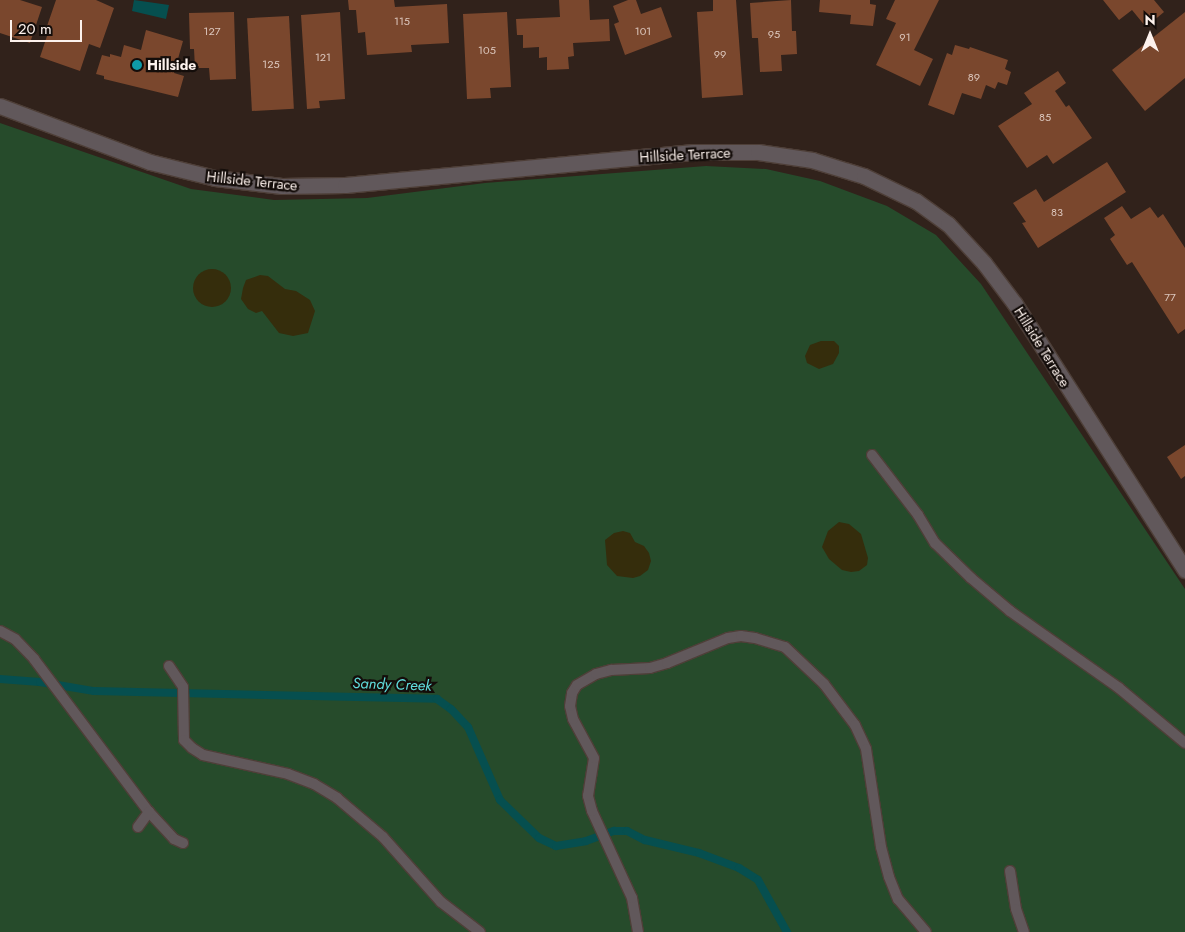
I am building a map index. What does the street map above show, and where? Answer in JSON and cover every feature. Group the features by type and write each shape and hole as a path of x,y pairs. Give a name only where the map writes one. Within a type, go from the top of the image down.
{"street":[{"name":"Hillside Terrace","path":"0,106 150,162 215,178 282,186 345,185 693,152 758,152 812,160 864,176 916,201 948,224 984,263 1015,304 1185,570"}],"lane":[{"path":"872,455 936,543 971,578 1010,611 1119,688 1185,743"},
{"path":"0,631 15,640 34,659 149,812 174,839 183,844"},
{"path":"638,932 632,898 609,852 592,811 588,796 594,758 573,719 570,706 572,693 577,685 596,674 611,670 650,668 668,664 728,638 742,636 769,642 784,648 824,684 855,724 866,749 879,837 888,877 898,899 926,932"},
{"path":"170,666 183,687 182,715 184,740 203,755 288,774 314,784 338,798 383,837 441,902 480,932"},
{"path":"138,827 149,812"},
{"path":"1010,871 1016,909 1024,932"}],"green space":[{"path":"0,123 191,189 274,200 367,198 485,183 706,166 766,169 820,181 887,206 936,235 981,284 1185,589 1185,932 0,932"}],"sand":[{"path":"212,269 219,270 225,275 230,281 230,295 225,301 219,306 212,307 205,306 199,301 194,295 193,288 194,281 199,275 205,270"},
{"path":"260,275 268,276 285,289 296,291 310,300 315,311 308,333 293,336 279,333 262,311 256,313 248,309 241,299 243,288 246,280"},
{"path":"821,341 834,341 839,346 839,353 833,364 819,369 807,363 805,356 810,345"},
{"path":"839,522 849,524 861,534 868,558 867,565 859,571 842,570 829,559 822,547 828,531"},
{"path":"623,531 630,533 635,542 644,546 649,553 651,561 648,570 640,576 633,578 617,576 607,565 605,540 614,533"}],"water":[{"path":"134,0 169,5 166,19 132,11"}],"building":[{"path":"0,0 20,0 42,7 30,43 0,33"},
{"path":"56,0 96,0 114,8 100,48 89,44 80,71 40,57 49,30 46,29"},
{"path":"348,0 394,0 395,7 447,4 449,43 411,45 412,52 367,55 365,32 358,33 356,10 349,10"},
{"path":"559,0 589,0 590,20 609,19 610,41 573,43 574,56 568,57 569,69 547,70 547,57 539,58 539,47 523,48 523,35 517,35 516,19 560,17"},
{"path":"628,0 636,0 641,14 661,7 672,37 625,55 614,24 619,22 613,6"},
{"path":"713,0 736,0 743,95 702,98 697,12 713,11"},
{"path":"791,0 792,31 796,31 797,54 781,55 782,71 760,72 758,38 752,38 750,3"},
{"path":"820,0 870,0 870,4 876,5 873,26 850,24 851,15 819,12"},
{"path":"895,0 939,0 914,50 933,59 920,86 876,65 896,23 886,19"},
{"path":"1103,0 1154,0 1164,12 1146,27 1132,10 1119,20"},
{"path":"234,12 236,79 210,80 209,68 195,68 194,49 190,49 189,13"},
{"path":"340,12 345,99 319,101 320,108 307,109 301,15"},
{"path":"507,12 511,87 490,88 491,98 467,99 463,14"},
{"path":"1185,12 1185,78 1145,111 1112,70"},
{"path":"289,16 294,109 252,111 247,18"},
{"name":"Hillside","path":"146,30 183,41 174,73 184,76 178,97 104,79 104,76 96,74 102,55 110,57 110,54 121,57 124,45 141,50"},
{"path":"955,45 969,49 970,47 1008,60 1005,69 1011,72 1007,85 998,82 995,89 986,85 981,99 962,93 954,115 928,105 947,53 952,55"},
{"path":"1058,71 1066,83 1055,91 1066,107 1069,105 1092,138 1053,164 1047,155 1027,168 998,126 1032,104 1024,93"},
{"path":"1107,162 1126,192 1038,248 1022,223 1026,222 1013,203 1036,189 1044,202"},
{"path":"1122,206 1131,219 1150,207 1158,218 1163,214 1185,248 1185,329 1178,334 1132,262 1127,265 1110,239 1115,235 1104,218"},
{"path":"1185,445 1185,476 1181,479 1167,457"}],"waterway":[{"name":"Sandy Creek","path":"0,679 40,682 94,691 437,699 451,709 468,727 500,800 539,838 556,846 586,841 614,831 627,831 645,840 699,853 739,868 758,880 787,932"}],"place":[{"name":"Hillside","path":"137,65"}]}
